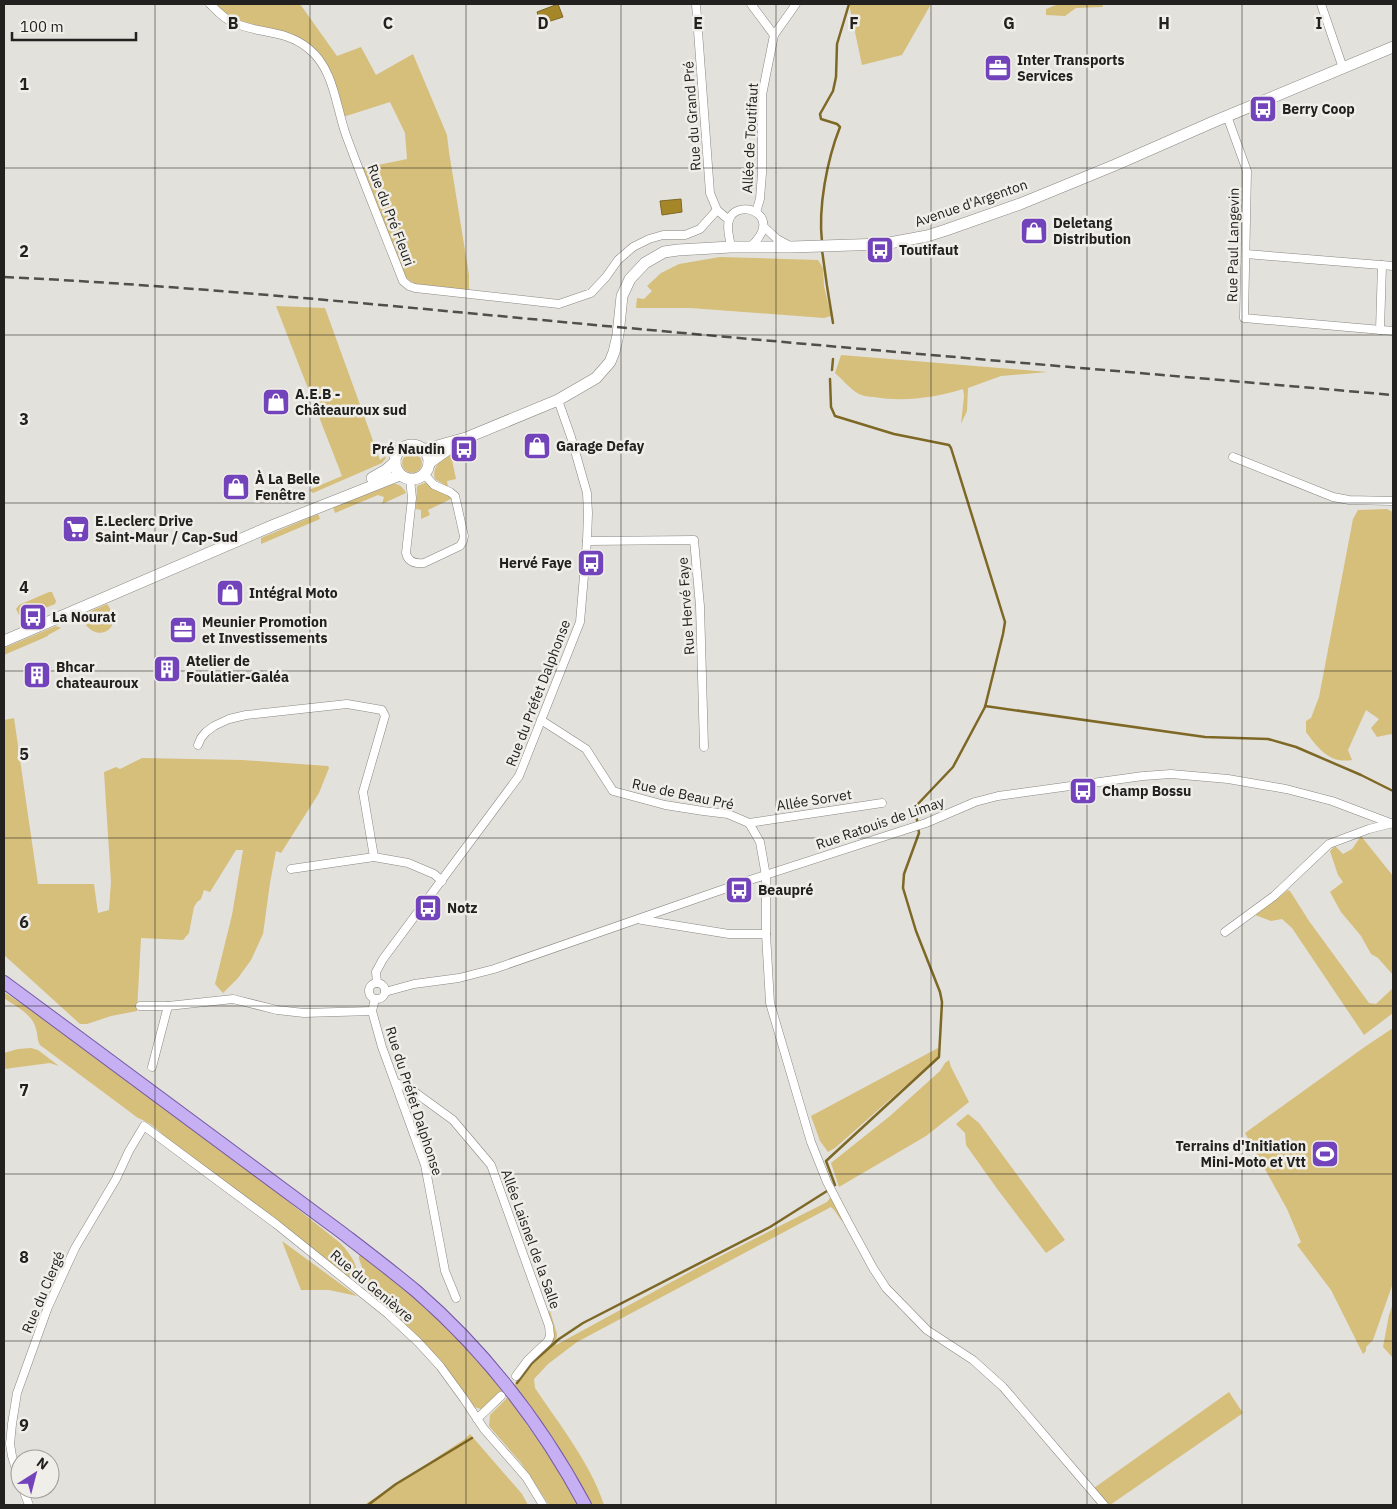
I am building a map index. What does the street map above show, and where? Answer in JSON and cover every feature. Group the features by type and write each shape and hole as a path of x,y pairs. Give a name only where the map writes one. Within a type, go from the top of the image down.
{"main road":[{"name":"Avenue d'Argenton","path":"466,438 558,400 596,378 610,362 618,335 622,296 630,279 645,263 664,252 750,247 884,244 926,236 1020,204 1393,47"},
{"path":"423,450 466,438"},
{"path":"4,640 375,484 405,477 418,478 445,451 466,438"},
{"path":"4,634 220,540 368,480 386,470 395,462 398,453 404,448 416,446 423,450 428,458 426,468"},
{"path":"395,462 397,470 405,477"},
{"path":"4,982 349,1238 417,1292 490,1366 531,1417 570,1477 585,1505"}],"street":[{"name":"Rue du Pré Fleuri","path":"210,4 234,24 273,32 293,39 309,49 321,62 329,78 346,136 403,281 409,286 559,304 591,292 606,277 618,260 633,247 663,235 685,235 700,229 717,210"},
{"name":"Rue du Grand Pré","path":"696,4 710,193 717,210"},
{"path":"751,4 774,35"},
{"name":"Allée de Toutifaut","path":"756,212 760,199 762,173 762,95 774,35 796,4"},
{"path":"1321,4 1343,68"},
{"name":"Rue Paul Langevin","path":"1227,116 1247,170 1244,318 1393,331"},
{"path":"731,248 729,220 732,214 745,209 756,212 762,217 764,226 762,233 750,247"},
{"path":"717,210 729,220"},
{"path":"764,226 777,239 791,247"},
{"path":"1246,254 1393,266"},
{"path":"1380,330 1382,265"},
{"name":"Rue du Préfet Dalphonse","path":"377,983 376,972 383,959 519,776 580,622 587,541 587,493 558,400"},
{"path":"1234,457 1333,496 1349,500 1393,502"},
{"path":"405,477 412,498 407,557 417,564 424,563 460,546 464,536 456,496 434,485 426,468"},
{"name":"Rue Hervé Faye","path":"587,541 694,540 700,606 704,747"},
{"path":"198,746 206,732 229,720 246,715 352,704 382,710 385,713 363,792 374,857"},
{"name":"Rue de Beau Pré","path":"541,720 586,749 613,791 665,805 728,814 749,823 760,842 766,876 766,934 770,1002 811,1142 827,1182 873,1268 886,1288 927,1330 973,1360 1003,1387 1104,1505"},
{"name":"Rue Ratouis de Limay","path":"385,992 414,984 459,978 494,969 926,823 975,802 998,796 1143,776 1171,774 1228,779 1286,789 1332,801 1393,823"},
{"name":"Allée Sorvet","path":"749,823 882,803"},
{"path":"1225,932 1274,896 1329,844 1369,829 1393,823"},
{"path":"291,869 374,857 408,863 434,874 442,880"},
{"path":"640,920 729,934 766,934"},
{"path":"377,983 384,987 385,992 380,999 375,999 370,995 370,988 377,983"},
{"path":"140,1006 168,1006 233,999 276,1010 304,1013 372,1011"},
{"name":"Rue du Préfet Dalphonse","path":"375,999 372,1011 382,1046 425,1165 445,1271 456,1298"},
{"path":"152,1067 168,1006"},
{"name":"Allée Laisnel de la Salle","path":"396,1083 408,1088 453,1120 492,1165 549,1326 550,1336 548,1341 528,1360 516,1376"},
{"name":"Rue du Genièvre","path":"144,1126 276,1224 388,1314 418,1342 440,1366 484,1429 526,1477 544,1505"},
{"name":"Rue du Clergé","path":"11,1449 15,1403 48,1307 75,1248 116,1179 129,1150 144,1126"},
{"path":"477,1419 501,1396"}],"shaded area":[{"path":"214,4 300,4 337,56 361,47 376,75 413,54 447,135 469,275 469,290 415,284 405,277 363,168 407,159 405,133 390,102 343,117 335,92 310,45 233,18 226,15"},
{"path":"558,4 563,17 541,24 537,12"},
{"path":"849,4 931,4 902,55 862,65"},
{"path":"1102,4 1103,7 1076,8 1065,16 1046,15 1046,9 1056,5"},
{"path":"681,199 682,212 662,215 660,201"},
{"path":"720,257 818,260 823,268 824,286 831,316 824,318 690,308 636,308 637,298 644,299 652,291 647,286 661,273 679,264"},
{"path":"276,306 325,308 380,460 385,456 386,458 382,463 313,493 309,490 342,476"},
{"path":"841,355 1048,372 1001,376 968,388 967,411 961,424 963,389 930,397 907,399 868,397 852,389 835,373"},
{"path":"412,453 419,456 422,463 419,470 412,473 405,470 402,463 405,456"},
{"path":"451,455 456,479 447,481 448,487 435,479 434,475 440,461"},
{"path":"427,482 453,498 428,510 430,515 421,519 421,510 416,509 417,486"},
{"path":"392,484 400,486 406,493 382,504 384,497 378,495 335,513 333,507"},
{"path":"1387,509 1393,512 1393,737 1391,734 1377,737 1371,728 1379,719 1366,710 1348,750 1352,760 1337,760 1325,754 1315,744 1306,732 1306,721 1311,718 1319,697 1353,519 1358,510"},
{"path":"318,514 320,519 261,544 261,538"},
{"path":"52,592 56,601 55,604 23,617 19,615 16,609 19,605"},
{"path":"107,604 111,611 113,623 107,631 100,633 93,631 79,616"},
{"path":"56,626 61,628 48,636 4,655 4,648"},
{"path":"14,718 38,884 94,884 98,913 109,910 111,882 104,772 116,767 120,769 142,758 242,760 328,766 329,768 319,793 281,853 276,851 263,934 251,960 238,978 223,993 215,984 232,915 243,850 236,850 210,892 204,890 201,899 194,907 189,933 183,940 141,938 137,1011 111,1016 87,1024 80,1024 4,955 4,720"},
{"path":"1361,836 1393,876 1393,975 1378,958 1371,954 1361,936 1341,912 1330,892 1343,882 1338,875 1330,851 1335,846 1343,854 1352,849"},
{"path":"1288,890 1369,1003 1376,1004 1393,988 1393,1013 1364,1035 1292,928 1282,919 1271,921 1255,915"},
{"path":"4,992 40,1016 241,1164 339,1242 349,1253 354,1263 357,1272 356,1277 349,1277 155,1127 138,1118 40,1045 34,1023 23,1011 4,998"},
{"path":"1393,1028 1393,1283 1373,1340 1366,1347 1366,1351 1363,1354 1331,1290 1297,1245 1301,1242 1287,1209 1245,1133"},
{"path":"31,1048 38,1050 59,1066 50,1063 4,1069 4,1053"},
{"path":"938,1048 938,1057 835,1148 828,1152 820,1141 811,1116"},
{"path":"949,1060 969,1102 926,1136 839,1187 831,1163 890,1116 940,1071"},
{"path":"968,1114 979,1123 1065,1240 1046,1253 966,1145 965,1133 956,1124"},
{"path":"829,1192 844,1223 831,1207 577,1342 548,1364 534,1379 535,1388 574,1445 591,1474 604,1505 592,1505 555,1444 514,1385 528,1364 552,1341 552,1323 548,1312 550,1311 557,1334 556,1345 699,1267 827,1202 830,1198"},
{"path":"282,1241 357,1296 329,1290 301,1290"},
{"path":"361,1254 400,1284 436,1317 502,1390 487,1406 481,1409 474,1407 439,1359 372,1294 359,1259"},
{"path":"1393,1303 1393,1358 1383,1347"},
{"path":"1229,1392 1243,1413 1110,1505 1094,1488"},
{"path":"508,1397 554,1464 578,1505 549,1505 521,1463 489,1426 490,1415"},
{"path":"470,1434 522,1494 528,1505 364,1505 465,1439"}],"waterway":[{"path":"822,242 821,214 825,184 831,154 840,127 837,124 821,119 820,114 833,91 836,77 837,44 849,4"},
{"path":"822,250 833,323"},
{"path":"832,370 833,359"},
{"path":"830,379 831,407 835,416 894,434 949,445 1005,622 985,707 953,767 915,807 919,833 904,874 903,888 916,931 940,992 942,1002 939,1057 826,1161 835,1185"},
{"path":"985,706 1205,737 1268,739 1296,747 1393,791"},
{"path":"517,1383 532,1363 559,1339 583,1323 770,1227 827,1191"},
{"path":"368,1505 396,1484 472,1438"}],"railway":[{"path":"4,277 242,293 1393,395"}],"place":[{"name":"Inter Transports Services","path":"998,68"},
{"name":"Berry Coop","path":"1263,109"},
{"name":"Deletang Distribution","path":"1034,231"},
{"name":"Toutifaut","path":"880,250"},
{"name":"A.E.B - Châteauroux sud","path":"276,402"},
{"name":"Garage Defay","path":"537,446"},
{"name":"Pré Naudin","path":"464,449"},
{"name":"À La Belle Fenêtre","path":"236,487"},
{"name":"E.Leclerc Drive Saint-Maur / Cap-Sud","path":"76,529"},
{"name":"Hervé Faye","path":"591,563"},
{"name":"Intégral Moto","path":"230,593"},
{"name":"La Nourat","path":"33,617"},
{"name":"Meunier Promotion et Investissements","path":"183,630"},
{"name":"Atelier de Foulatier-Galéa","path":"167,669"},
{"name":"Bhcar chateauroux","path":"37,675"},
{"name":"Champ Bossu","path":"1083,791"},
{"name":"Beaupré","path":"739,890"},
{"name":"Notz","path":"428,908"},
{"name":"Terrains d'Initiation Mini-Moto et Vtt","path":"1325,1154"}]}
